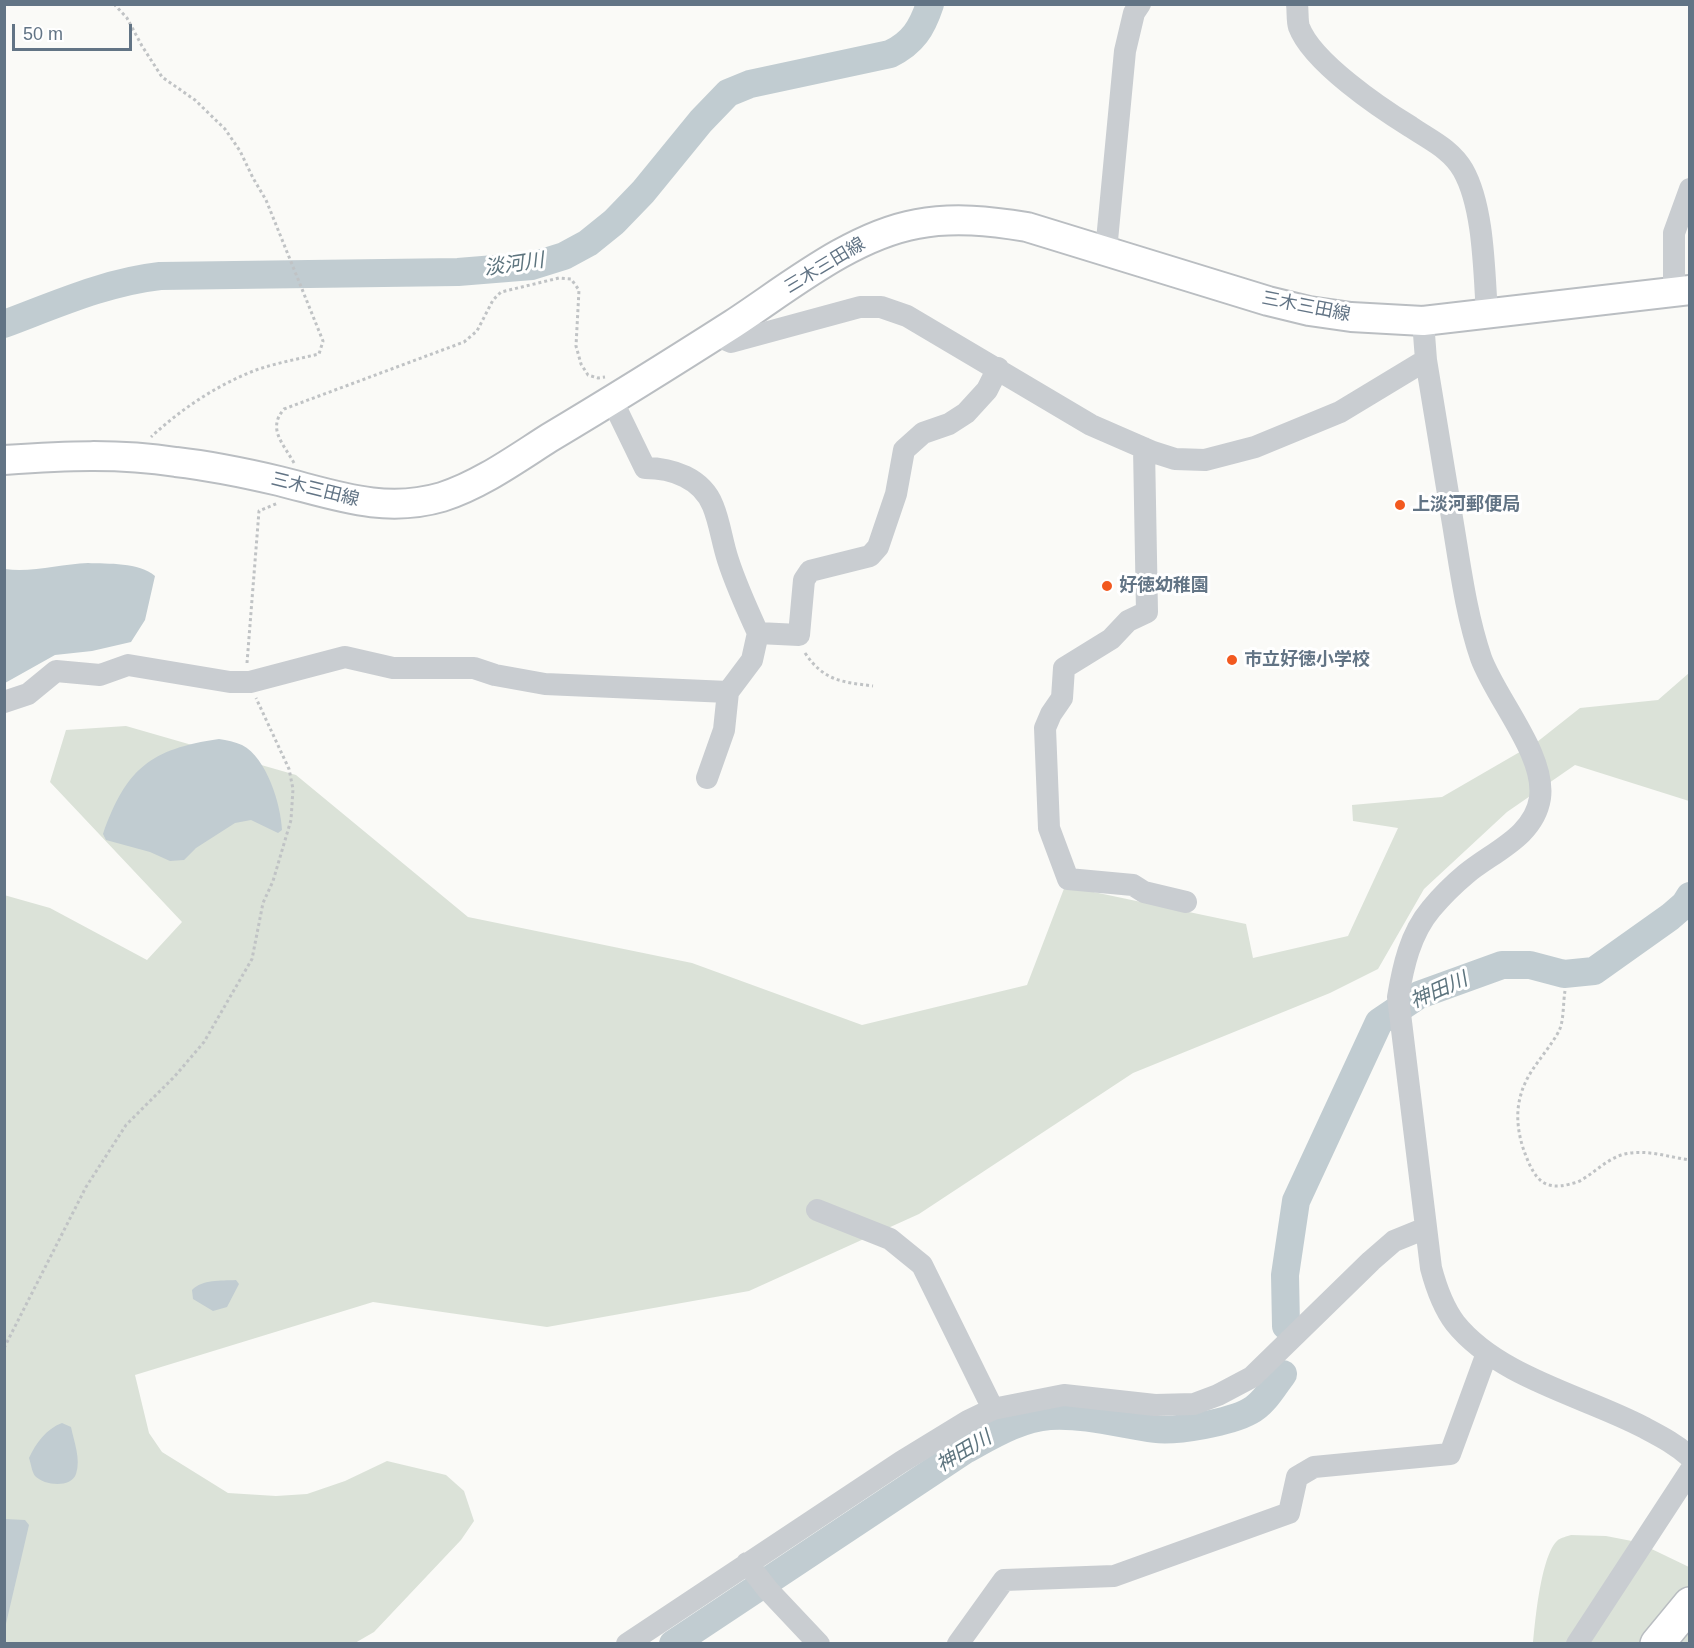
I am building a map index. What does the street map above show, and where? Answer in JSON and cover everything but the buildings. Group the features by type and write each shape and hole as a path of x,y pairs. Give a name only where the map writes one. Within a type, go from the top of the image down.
{"highway":[{"path":"1657,1644 1689,1604"}],"main road":[{"name":"三木三田線","path":"4,460 126,455 229,470 370,504 408,503 443,496 475,482 512,461 610,388 715,335 833,258 874,237 915,224 953,219 989,220 1027,227 1268,301 1309,311 1351,317 1423,321 1682,291"}],"street":[{"path":"1106,251 1125,51 1134,13 1140,4"},
{"path":"1297,4 1299,27 1312,48 1355,90 1442,145 1463,170 1474,199 1483,254 1487,314"},
{"path":"1682,291 1674,233 1689,189"},
{"path":"715,335 731,342 860,307 881,308 907,316 1091,425 1175,459 1205,460 1255,447 1340,412 1426,360"},
{"path":"1423,321 1426,360 1468,610 1482,660 1536,760 1540,782 1540,800 1529,824 1509,844 1466,874 1430,910 1413,939 1402,971 1398,997 1431,1268 1437,1290 1455,1322 1487,1353 1513,1369 1629,1420 1678,1446 1689,1457"},
{"path":"758,633 799,635 804,580 810,571 870,556 878,547 896,494 904,450 923,433 949,424 966,413 987,390 998,368"},
{"path":"610,388 645,468 663,468 686,476 702,488 713,505 737,586 758,633 752,660 728,692 724,730 706,778"},
{"path":"1144,448 1146,612 1128,621 1111,639 1064,668 1062,698 1045,728 1049,828 1068,879 1134,885 1144,892 1186,902"},
{"path":"4,702 28,694 56,671 99,675 128,664 230,682 250,682 345,657 393,668 474,668 495,675 545,684 728,692"},
{"path":"817,1210 890,1239 922,1265 993,1408"},
{"path":"627,1644 757,1576 901,1462 993,1408 1064,1395 1155,1405 1194,1404 1218,1395 1252,1377 1394,1241 1426,1228"},
{"path":"958,1644 1004,1580 1114,1576 1289,1513 1297,1477 1314,1467 1450,1454 1487,1353"},
{"path":"1577,1644 1689,1471"},
{"path":"757,1576 819,1644"}],"path":[{"path":"114,4 127,18 162,77 195,100 225,129 240,151 270,210 322,341 319,354 256,370 207,395 173,416 126,455"},
{"path":"4,1348 86,1187 126,1125 175,1076 204,1042 252,959 263,903 273,881 291,820 293,789 290,769 246,672 259,511 310,490 276,431 276,418 284,409 464,342 477,331 493,300 501,292 559,278 571,279 579,290 576,346 581,364 588,375 598,378 610,388"},
{"path":"799,635 803,650 813,665 825,675 840,681 873,686"},
{"path":"1565,991 1560,1029 1526,1078 1519,1100 1518,1120 1522,1147 1538,1179 1549,1186 1563,1186 1581,1181 1601,1165 1622,1155 1642,1152 1689,1160"}],"shaded area":[{"path":"88,563 132,566 155,576 145,620 131,642 92,651 55,655 5,683 5,569 25,570"},
{"path":"1689,673 1689,801 1575,765 1507,812 1424,889 1378,969 1330,993 1133,1073 919,1214 749,1291 547,1327 373,1302 135,1375 149,1433 162,1452 228,1493 276,1496 307,1494 345,1481 387,1461 446,1475 464,1491 474,1521 461,1540 374,1632 355,1643 5,1643 4,895 50,908 147,960 182,922 50,782 66,730 126,726 296,775 468,917 692,963 862,1025 1027,985 1065,886 1246,924 1253,958 1348,936 1398,828 1353,821 1352,805 1442,797 1537,742 1580,708 1658,700"},
{"path":"219,739 242,745 259,760 271,783 279,808 282,830 278,833 251,820 235,823 196,848 184,860 170,861 150,852 106,840 103,834 121,793 144,766 158,756 175,749"},
{"path":"236,1280 239,1284 227,1307 213,1311 193,1299 192,1290 196,1286 212,1281"},
{"path":"62,1423 71,1427 77,1451 76,1474 69,1482 57,1484 45,1482 35,1476 29,1458 42,1437"},
{"path":"5,1519 25,1520 29,1525 5,1628"},
{"path":"1571,1535 1606,1536 1637,1542 1689,1567 1689,1643 1533,1644 1540,1589 1547,1559 1558,1540"}],"waterway":[{"name":"淡河川","path":"4,324 100,289 160,276 458,272 532,266 564,256 588,243 614,222 643,192 701,121 728,93 750,84 890,54 905,45 916,34 930,4"},
{"name":"神田川","path":"1286,1326 1285,1275 1296,1201 1379,1022 1419,995 1502,965 1530,965 1564,974 1594,971 1670,917 1685,904 1690,896"},
{"name":"神田川","path":"673,1644 965,1450 1006,1428 1028,1420 1050,1416 1090,1418 1164,1430 1203,1425 1230,1419 1255,1408 1283,1374"}],"place":[{"name":"上淡河郵便局","path":"1400,505"},
{"name":"好徳幼稚園","path":"1107,586"},
{"name":"市立好徳小学校","path":"1232,660"}]}
